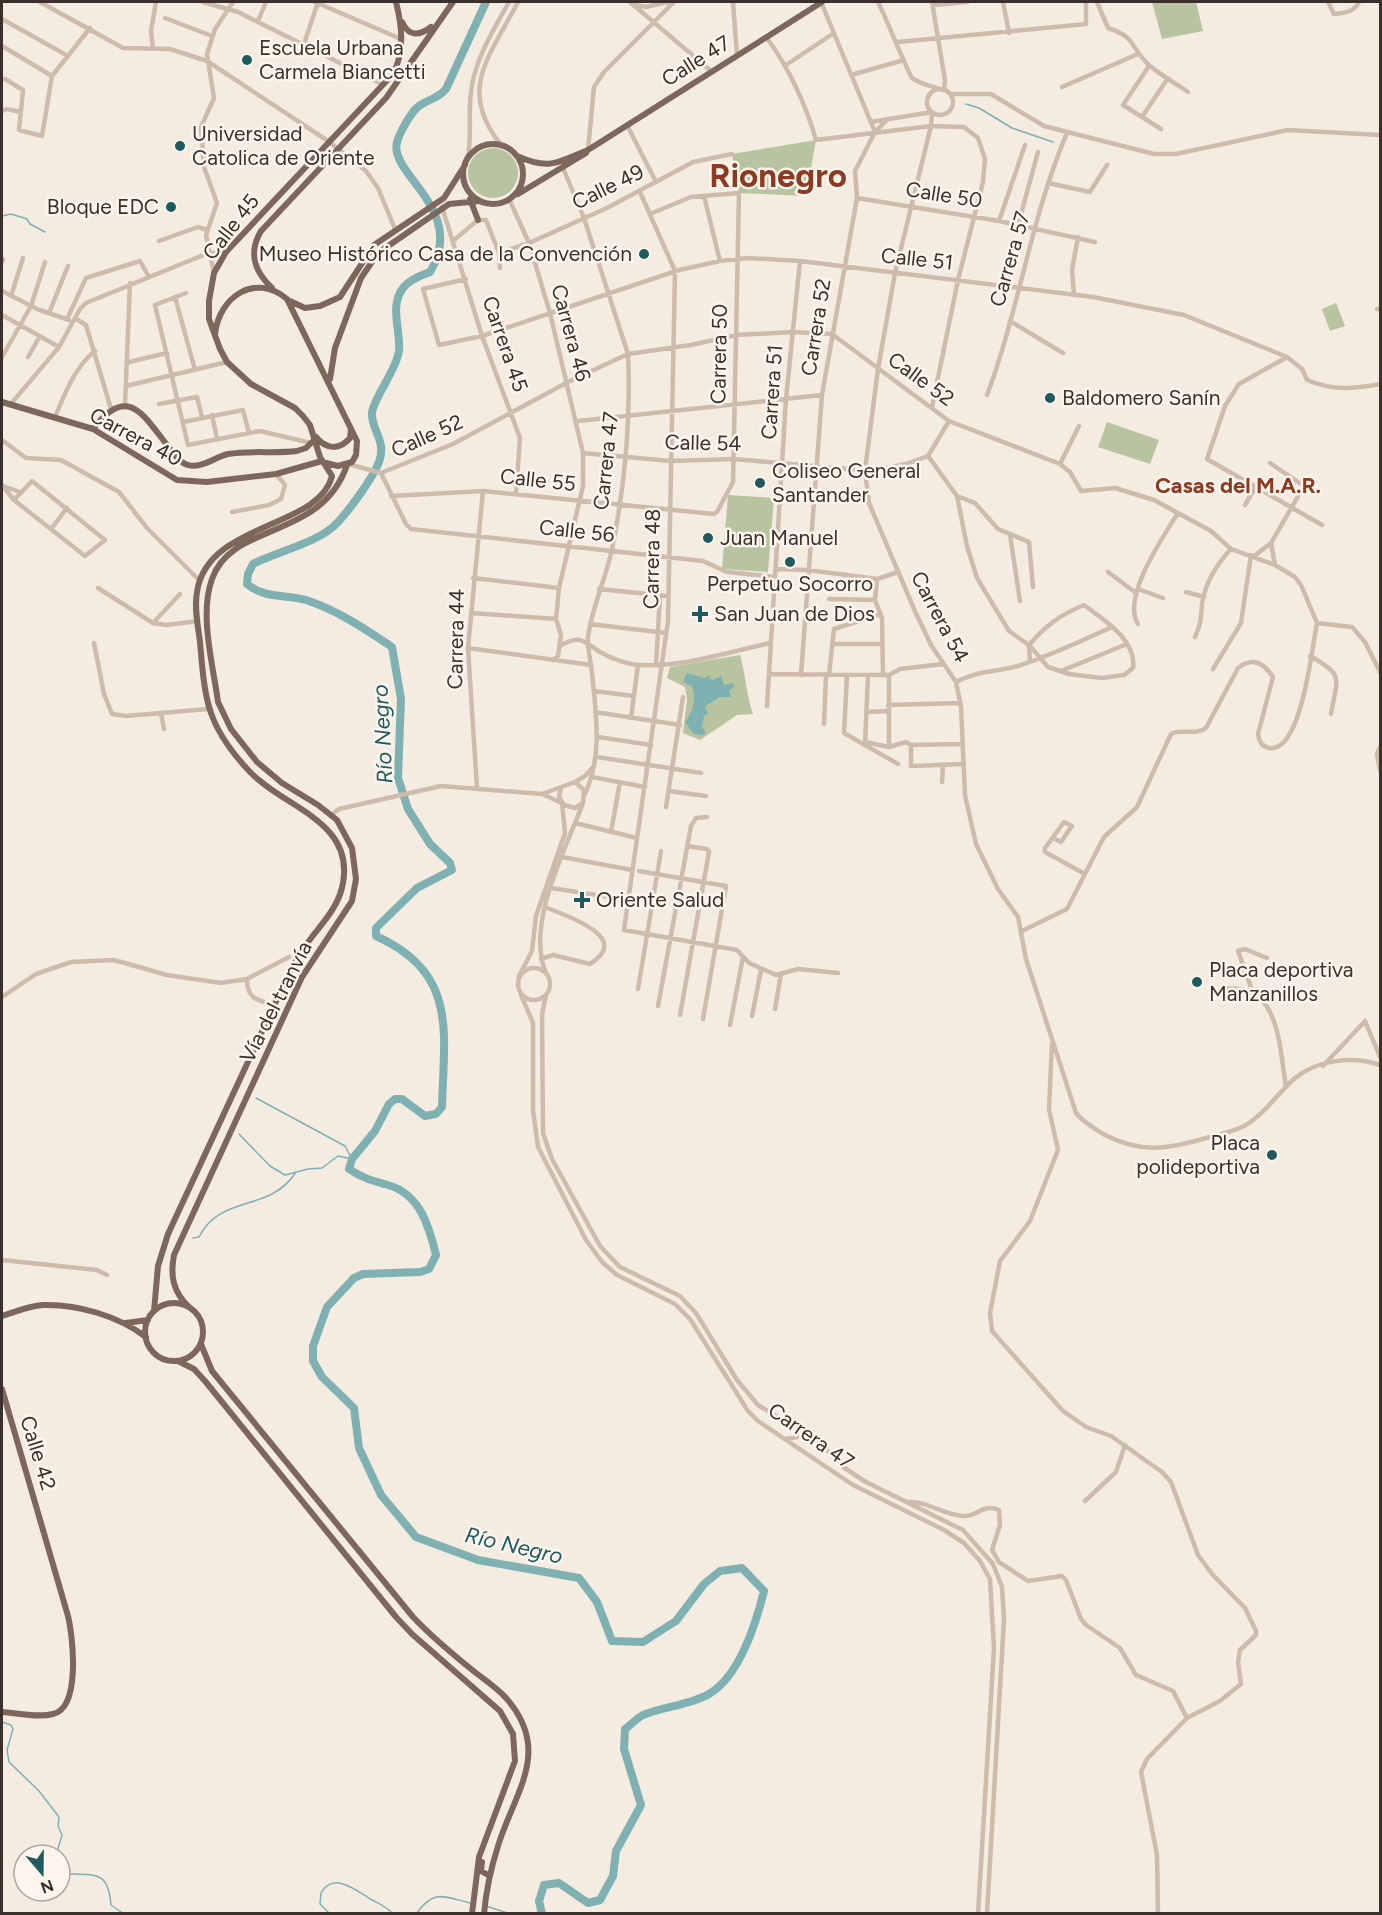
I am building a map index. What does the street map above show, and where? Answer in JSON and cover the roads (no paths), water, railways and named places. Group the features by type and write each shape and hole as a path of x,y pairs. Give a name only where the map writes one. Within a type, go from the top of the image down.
{"main road":[{"name":"Calle 45","path":"227,362 215,338 208,309 210,286 214,273 226,252 328,141 384,85 397,65 401,39 396,2"},
{"name":"Calle 45","path":"272,288 262,279 255,266 253,255 257,237 396,85 453,2"},
{"name":"Calle 47","path":"511,198 563,168 821,2"},
{"path":"400,19 406,30 414,34 425,32 439,21"},
{"path":"440,207 468,157 483,146 502,146 533,163 556,165 563,168"},
{"name":"Calle 47","path":"556,165 588,150"},
{"path":"215,338 219,317 230,299 246,290 272,288 306,308 320,306 340,297 374,245 395,230 440,207 471,200 495,204 511,198 522,181 521,164 517,156"},
{"path":"465,165 464,182 467,190 480,201"},
{"path":"464,182 478,220"},
{"path":"330,383 335,348 361,278 378,253 416,221"},
{"path":"287,298 357,441 354,459 348,464 330,465 322,461"},
{"path":"199,580 218,553 240,539 292,514 321,493 332,476 322,461 310,425 295,408 251,384 227,362"},
{"name":"Carrera 40","path":"5,404 93,429 177,480 207,482 276,474 322,461"},
{"path":"93,429 111,410 125,404 142,416 181,461 191,466 229,454 288,452 314,439"},
{"path":"314,439 323,444 338,447 350,438 351,427"},
{"name":"Vía del tranvía","path":"189,1307 180,1299 173,1284 174,1255 306,970 347,912 355,892 356,868 352,848 342,828 331,815 266,770 245,748 227,723 218,702 208,604 213,578 227,556 243,544 292,524 317,509 334,490 348,464"},
{"name":"Vía del tranvía","path":"154,1311 162,1250 295,963 333,909 342,892 344,874 341,853 328,828 253,776 224,740 208,709 196,593 199,580"},
{"path":"314,817 331,815 328,828"},
{"path":"295,963 296,968 287,992 292,991 302,971 306,970"},
{"path":"472,1914 476,1870 486,1835 515,1761 516,1746 507,1720 491,1702 412,1634 194,1369 178,1361 161,1357 149,1345 146,1337 148,1320 154,1311 167,1304 189,1307 202,1323 201,1344 212,1371 413,1617 437,1641 505,1697 516,1711 526,1733 530,1755 528,1773 498,1845 486,1890 484,1914"},
{"path":"2,1316 44,1305 97,1313 125,1323 146,1337"},
{"path":"125,1323 148,1320"},
{"path":"178,1361 191,1355 201,1344"},
{"name":"Calle 42","path":"2,1389 72,1630 73,1653 69,1699 64,1708 52,1714 2,1712"},
{"path":"486,1835 480,1868 484,1874 491,1872"}],"street":[{"path":"40,2 47,3 123,48 153,48 187,53 207,61 338,148 373,178 395,230"},
{"path":"153,48 151,31 156,2"},
{"path":"203,2 230,9 258,21 384,85"},
{"path":"214,273 207,230 217,203 201,151 201,127 214,98 207,61 212,36 230,9 232,2"},
{"path":"258,21 266,2"},
{"path":"304,44 317,2 401,39"},
{"path":"468,157 472,126 470,100 474,76 509,2"},
{"path":"502,146 491,132 480,109 479,84 487,62 518,2"},
{"path":"632,3 645,7 668,2"},
{"path":"588,150 594,87 604,72 674,2"},
{"path":"733,2 737,55"},
{"path":"821,2 875,132"},
{"path":"878,2 898,42 912,78 950,94 991,94 1036,122 1067,133 1164,155 1288,130 1380,135"},
{"path":"944,90 939,38 932,3 967,2"},
{"path":"1003,2 1009,33"},
{"path":"898,42 1086,24 1086,2"},
{"path":"1097,2 1108,28 1124,33 1133,41 1138,54 1149,66 1188,92"},
{"path":"1328,2 1334,14 1346,13 1356,8 1359,2"},
{"path":"632,3 711,71"},
{"path":"165,18 212,36"},
{"path":"2,19 68,56"},
{"path":"5,79 23,90 19,130 42,136 52,76 90,28"},
{"path":"786,65 834,33"},
{"path":"767,38 786,65 806,105 816,140 931,126 958,126 971,130 978,138 985,159 983,182 958,280 932,407"},
{"path":"2,46 52,76"},
{"path":"1062,87 1138,54"},
{"path":"851,75 904,60"},
{"path":"1149,66 1124,105 1161,129"},
{"path":"1142,117 1168,78"},
{"path":"916,112 927,104 930,94 944,90"},
{"path":"950,94 952,106"},
{"path":"927,104 937,115 946,113 952,106 972,95"},
{"path":"2,111 7,109 21,112"},
{"path":"871,122 916,112 932,112"},
{"name":"Carrera 54","path":"932,112 931,126 895,273 878,369 865,470 869,503 898,572 943,664 956,682 960,703 969,818 976,844 998,889 1018,917 1026,959 1076,1113 1090,1126 1133,1147 1156,1149 1204,1139 1247,1124 1261,1114 1286,1087"},
{"name":"Carrera 54","path":"931,126 937,115"},
{"name":"Carrera 52","path":"801,675 822,395 856,198 855,171 875,132 890,117"},
{"path":"627,125 656,182"},
{"name":"Carrera 57","path":"987,395 1021,289 1048,183 1067,133"},
{"path":"590,135 598,144"},
{"path":"999,221 1026,145"},
{"path":"1018,225 1038,152"},
{"name":"Calle 49","path":"499,253 529,243 640,192 696,161 732,154"},
{"path":"1048,183 1089,192 1107,165"},
{"name":"Carrera 47","path":"563,168 584,218 628,354 629,416 626,457 612,552 599,590 588,640 594,691 597,757 585,794"},
{"name":"Carrera 48","path":"640,192 675,271 664,664 653,721 650,766 624,930 646,935"},
{"name":"Carrera 50","path":"704,196 739,193 734,459 732,486 717,512"},
{"path":"650,214 691,197 704,196 720,261"},
{"name":"Carrera 46","path":"511,198 529,243 550,313 584,453 583,486 559,588 556,619 560,630 558,656"},
{"name":"Calle 50","path":"856,198 973,216 1095,242"},
{"name":"Carrera 45","path":"440,207 454,240 482,336 520,438 516,494"},
{"path":"454,240 478,220 486,220 499,253 500,268"},
{"path":"159,241 198,227 207,230"},
{"path":"1074,295 1072,270 1078,237"},
{"path":"202,256 207,241"},
{"path":"5,404 59,347 80,309 86,303 130,283 202,256 226,252"},
{"path":"11,296 23,258"},
{"name":"Calle 51","path":"466,279 423,289 439,345 482,336 675,271 738,258 800,261 843,268 958,280 1074,295 1184,315 1287,357 1302,369 1307,380 1328,388 1351,390 1380,384"},
{"path":"68,319 86,278 140,261 149,277"},
{"name":"Carrera 51","path":"767,706 786,399 800,261"},
{"path":"2,357 31,306 45,262"},
{"path":"49,313 68,266"},
{"path":"125,404 129,362 130,283"},
{"path":"2,291 31,306 87,325 111,410"},
{"path":"186,292 154,305 188,444 260,431 314,439"},
{"path":"175,297 195,370"},
{"path":"2,315 22,324 59,347"},
{"path":"1010,321 1063,353"},
{"name":"Calle 52","path":"381,474 453,444 568,382 628,354 691,345 736,335 793,332 832,334 950,421 1060,464 1070,472 1081,491 1115,488 1154,500 1211,531 1231,549 1275,565 1295,577 1301,585 1317,623"},
{"path":"28,357 40,336"},
{"path":"55,417 68,387 85,359 95,351"},
{"path":"129,362 167,353"},
{"path":"1287,357 1239,384 1225,406 1207,459 1293,506 1322,525"},
{"path":"126,387 227,362"},
{"path":"578,421 822,395"},
{"path":"159,404 197,397 202,417"},
{"path":"183,422 243,410 249,433"},
{"path":"212,415 218,439"},
{"path":"950,421 928,456 957,496 967,546 977,578 1009,631 1029,645 1048,667 1060,671 1102,678 1124,675 1133,668 1134,661 1127,644 1112,627 1084,605 1060,615 1029,645 1030,662"},
{"path":"1060,464 1079,426"},
{"path":"2,440 26,458 48,457 61,460 110,487 125,498 147,528 199,580"},
{"name":"Calle 54","path":"584,453 670,461 734,459 865,470 906,464 928,456"},
{"path":"354,459 361,468"},
{"path":"348,464 381,474 391,496"},
{"path":"1213,669 1241,623 1252,556 1271,543 1304,486 1270,464"},
{"path":"232,512 270,505 281,499 285,485 276,474"},
{"path":"2,485 14,500 86,557 105,538 31,481 14,500"},
{"path":"2,485 20,492"},
{"path":"1245,505 1256,486"},
{"name":"Calle 55","path":"391,496 483,491 619,506 714,514 717,512"},
{"name":"Carrera 44","path":"477,788 468,648 483,491"},
{"name":"Calle 56","path":"391,496 409,528 703,561 727,572 775,577"},
{"path":"957,496 975,503 998,529 1029,542 1033,587"},
{"path":"51,529 67,508"},
{"path":"1138,624 1132,616 1137,591 1178,513"},
{"path":"1010,535 1020,601"},
{"path":"1271,543 1275,565"},
{"path":"1195,637 1201,624 1204,597 1221,559 1231,549"},
{"path":"776,569 808,570 877,579 898,572"},
{"path":"1108,572 1137,591 1163,598"},
{"path":"473,579 559,588"},
{"path":"877,579 875,600 881,614 889,747"},
{"path":"98,588 153,623 168,626 198,621"},
{"path":"599,590 667,596"},
{"path":"1186,592 1204,597"},
{"path":"153,623 180,594"},
{"path":"656,664 660,596"},
{"path":"829,599 875,600"},
{"path":"471,613 556,619"},
{"path":"824,724 834,629 881,614"},
{"path":"1022,931 1066,909 1104,837 1137,807 1171,734 1177,731 1197,732 1206,728 1238,668 1245,663 1257,662 1266,667 1273,676 1258,734 1260,742 1265,747 1274,748 1286,740 1296,726 1317,623 1353,627 1365,642 1380,672"},
{"path":"590,624 666,633"},
{"path":"956,682 976,672 1010,668 1042,658 1112,627"},
{"path":"560,646 574,640 588,640 600,652 638,665 664,664 770,643"},
{"path":"94,643 109,710 112,714 126,716 208,709"},
{"path":"832,644 882,644"},
{"path":"1060,671 1127,644"},
{"path":"468,648 591,665"},
{"path":"590,658 600,652"},
{"path":"553,660 558,656 562,662"},
{"path":"1310,656 1334,672 1336,681 1331,714"},
{"path":"770,675 886,675 900,669 943,664"},
{"path":"631,718 638,665"},
{"path":"847,675 844,733 898,764"},
{"path":"865,744 868,675"},
{"path":"594,691 634,696"},
{"path":"666,807 683,697"},
{"path":"866,712 888,708 960,703"},
{"path":"595,712 680,725"},
{"path":"161,713 164,729"},
{"path":"597,737 651,744"},
{"path":"865,744 889,747 906,742 911,745 963,744"},
{"path":"911,745 910,765 964,764"},
{"path":"1380,747 1377,754 1380,770"},
{"path":"597,757 701,773"},
{"path":"542,795 575,782 585,776 596,764"},
{"path":"942,765 942,782"},
{"path":"592,777 645,787"},
{"path":"561,788 559,797 566,833 536,916 532,951 517,984 521,995 535,1001 546,996 550,984 541,959 540,943 545,907 585,794 582,786 575,782"},
{"path":"611,832 620,783"},
{"path":"331,815 339,809 420,789 452,785 542,795 572,808 583,803"},
{"path":"669,791 706,796"},
{"path":"658,1006 693,822 700,817 707,817"},
{"path":"1053,838 1061,842 1071,826 1064,822 1053,838 1045,852 1085,874"},
{"path":"575,823 637,838"},
{"path":"680,1015 709,852 707,849 687,846"},
{"path":"638,989 661,851"},
{"path":"562,856 632,870"},
{"path":"639,871 704,881 726,887 703,1019"},
{"path":"551,888 628,900"},
{"path":"541,959 553,955 590,964 599,958 604,946 601,937 591,927 545,907"},
{"path":"646,935 738,950 743,957 761,970 781,974 798,969 838,973"},
{"path":"1253,993 1238,951 1245,949 1267,958"},
{"path":"2,997 50,967 94,959 125,962 167,975 221,983 247,979 289,957"},
{"path":"730,1025 743,957"},
{"path":"519,976 531,968 546,973"},
{"path":"752,1016 761,970"},
{"path":"775,1009 781,974"},
{"path":"247,979 249,995 254,999 274,1005"},
{"path":"1220,990 1240,989 1253,993 1267,1005 1275,1021 1286,1087"},
{"name":"Carrera 47","path":"521,995 533,1020 533,1124 538,1148 590,1246 602,1262 617,1275 675,1304 690,1319 748,1411 853,1485 944,1530 964,1543 980,1561 990,1579 994,1648 978,1914"},
{"name":"Carrera 47","path":"546,996 542,1014 543,1133 552,1159 592,1235 608,1258 620,1268 680,1296 696,1313 746,1394 768,1412 820,1444 843,1467 963,1530 993,1564 1002,1587 1004,1619 987,1914"},
{"path":"1323,1066 1365,1021 1380,1057"},
{"path":"1052,1038 1049,1109 1058,1150 1030,1221 1000,1262 990,1323 995,1338 1063,1411 1086,1427 1111,1436 1125,1445 1162,1472 1171,1482 1198,1555 1212,1574 1245,1608 1256,1631 1254,1639 1240,1650 1238,1662 1241,1684 1220,1701 1187,1718 1147,1759 1141,1772 1157,1854 1158,1914"},
{"path":"1286,1087 1302,1073 1349,1058 1380,1065"},
{"path":"2,1260 97,1270 107,1275"},
{"path":"784,1438 793,1440 797,1437 794,1426"},
{"path":"1085,1501 1116,1472 1125,1445"},
{"path":"907,1502 920,1501 965,1516 988,1507 999,1510 1000,1524 992,1550 999,1562 1028,1581 1062,1576 1066,1580 1081,1619 1086,1625 1120,1648 1136,1674 1173,1691 1187,1718"}],"water":[{"path":"687,673 704,678 711,675 709,678 713,680 721,676 724,685 733,683 734,687 729,691 731,697 720,697 705,706 708,714 704,716 702,727 706,733 703,735 694,734 685,722 694,700 692,686 683,682"}],"waterway":[{"name":"Río Negro","path":"486,2 446,89 416,109 406,122 397,142 397,154 434,212 440,230 439,250 430,272 408,283 399,295 396,311 399,351 394,367 376,400 372,413 381,448 379,462 355,501 330,529 310,541 253,564 248,574 247,584 261,592 298,598 329,609 392,647 401,699 398,778 408,809 430,844 450,863 452,870 417,888 376,928 376,936 402,951 421,968 433,986 444,1029 442,1107 436,1114 425,1116 402,1099 395,1099 389,1104 375,1131 352,1159 349,1169 358,1175 399,1189 408,1196 426,1222 436,1255 429,1269 420,1272 363,1274 354,1278 327,1307 313,1346 313,1361 322,1377 354,1408 359,1448 381,1495 416,1537 478,1560 579,1578 597,1602 612,1641 643,1642 676,1621 704,1584 720,1571 742,1568 764,1591 745,1648 730,1675 720,1686 701,1698 643,1715 625,1729 624,1749 641,1805 616,1851 613,1876 600,1900 588,1903 559,1883 544,1885 539,1901 542,1914"},
{"path":"966,104 979,108 1012,128 1053,142"},
{"path":"2,216 11,214 27,219 30,224 45,232"},
{"path":"239,1134 270,1166 285,1175 322,1168 338,1156 352,1159 345,1146 256,1098"},
{"path":"193,1238 199,1237 219,1214 273,1193 285,1185 296,1172"},
{"path":"2,1722 11,1725 13,1729 7,1750 9,1762 39,1791 59,1817 58,1826 62,1835 60,1843"},
{"path":"72,1874 96,1876 102,1879 106,1884 111,1905 124,1914"},
{"path":"330,1914 320,1904 321,1893 326,1886 332,1883 353,1888 393,1914"},
{"path":"416,1914 429,1900 440,1896 470,1903"},
{"path":"486,1906 511,1914"}],"place":[{"name":"Escuela Urbana Carmela Biancetti","path":"247,60"},
{"name":"Universidad Catolica de Oriente","path":"180,146"},
{"name":"Bloque EDC","path":"171,207"},
{"name":"Museo Histórico Casa de la Convención","path":"644,254"},
{"name":"Baldomero Sanín","path":"1050,398"},
{"name":"Coliseo General Santander","path":"760,483"},
{"name":"Juan Manuel","path":"708,538"},
{"name":"Perpetuo Socorro","path":"790,562"},
{"name":"San Juan de Dios","path":"700,614"},
{"name":"Oriente Salud","path":"582,900"},
{"name":"Placa deportiva Manzanillos","path":"1197,982"},
{"name":"Placa polideportiva","path":"1272,1155"}],"district":[{"name":"Rionegro","path":"778,175"},
{"name":"Casas del M.A.R.","path":"1238,485"}]}
